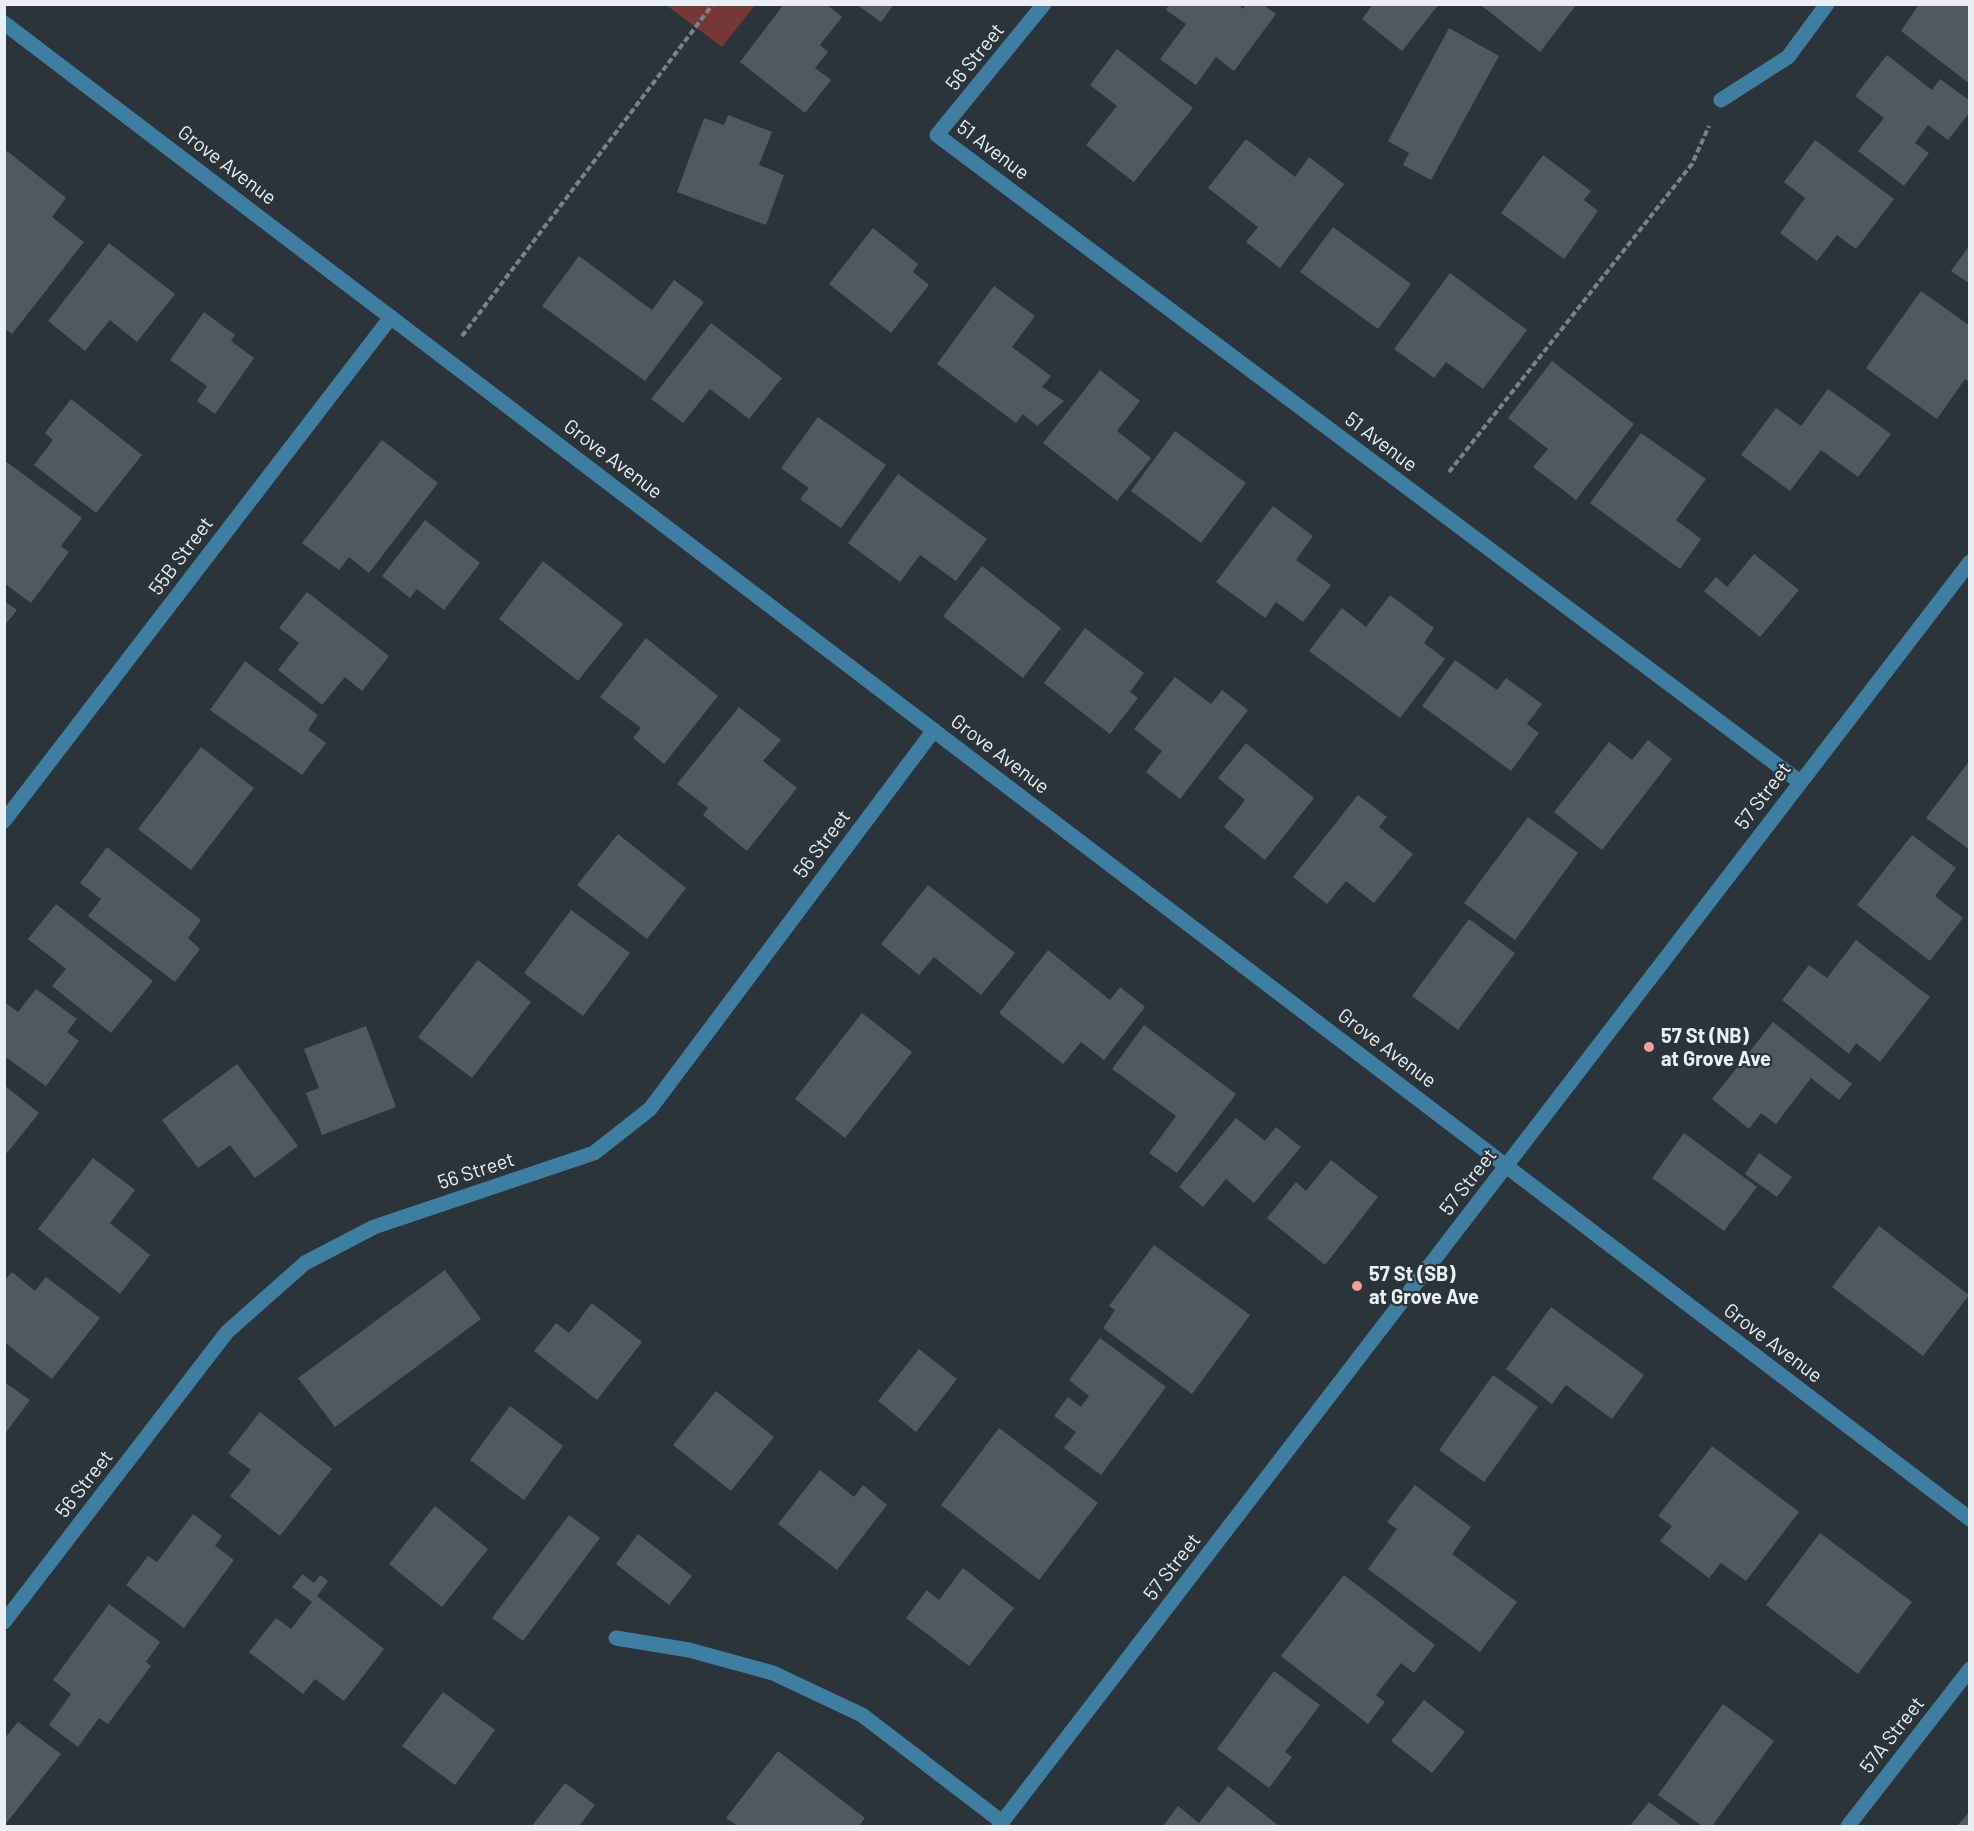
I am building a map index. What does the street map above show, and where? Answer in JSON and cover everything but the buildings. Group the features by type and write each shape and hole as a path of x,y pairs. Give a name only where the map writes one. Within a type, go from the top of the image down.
{"street":[{"name":"56 Street","path":"938,135 1044,4"},
{"path":"1721,100 1788,57 1827,4"},
{"name":"Grove Avenue","path":"4,23 1970,1519"},
{"name":"51 Avenue","path":"938,135 1800,782"},
{"name":"55B Street","path":"4,821 391,316"},
{"name":"57 Street","path":"1000,1824 1970,562"},
{"name":"56 Street","path":"4,1622 227,1332 304,1263 374,1227 594,1154 650,1109 934,730"},
{"path":"616,1638 689,1650 774,1673 862,1715 1000,1824"},
{"name":"57A Street","path":"1848,1827 1970,1669"}],"path":[{"path":"445,358 713,4"},
{"path":"1449,472 1692,164 1721,100"}],"shaded area":[{"path":"666,5 755,5 722,47"}],"place":[{"name":"57 St (NB) at Grove Ave","path":"1649,1047"},
{"name":"57 St (SB) at Grove Ave","path":"1357,1286"}]}
